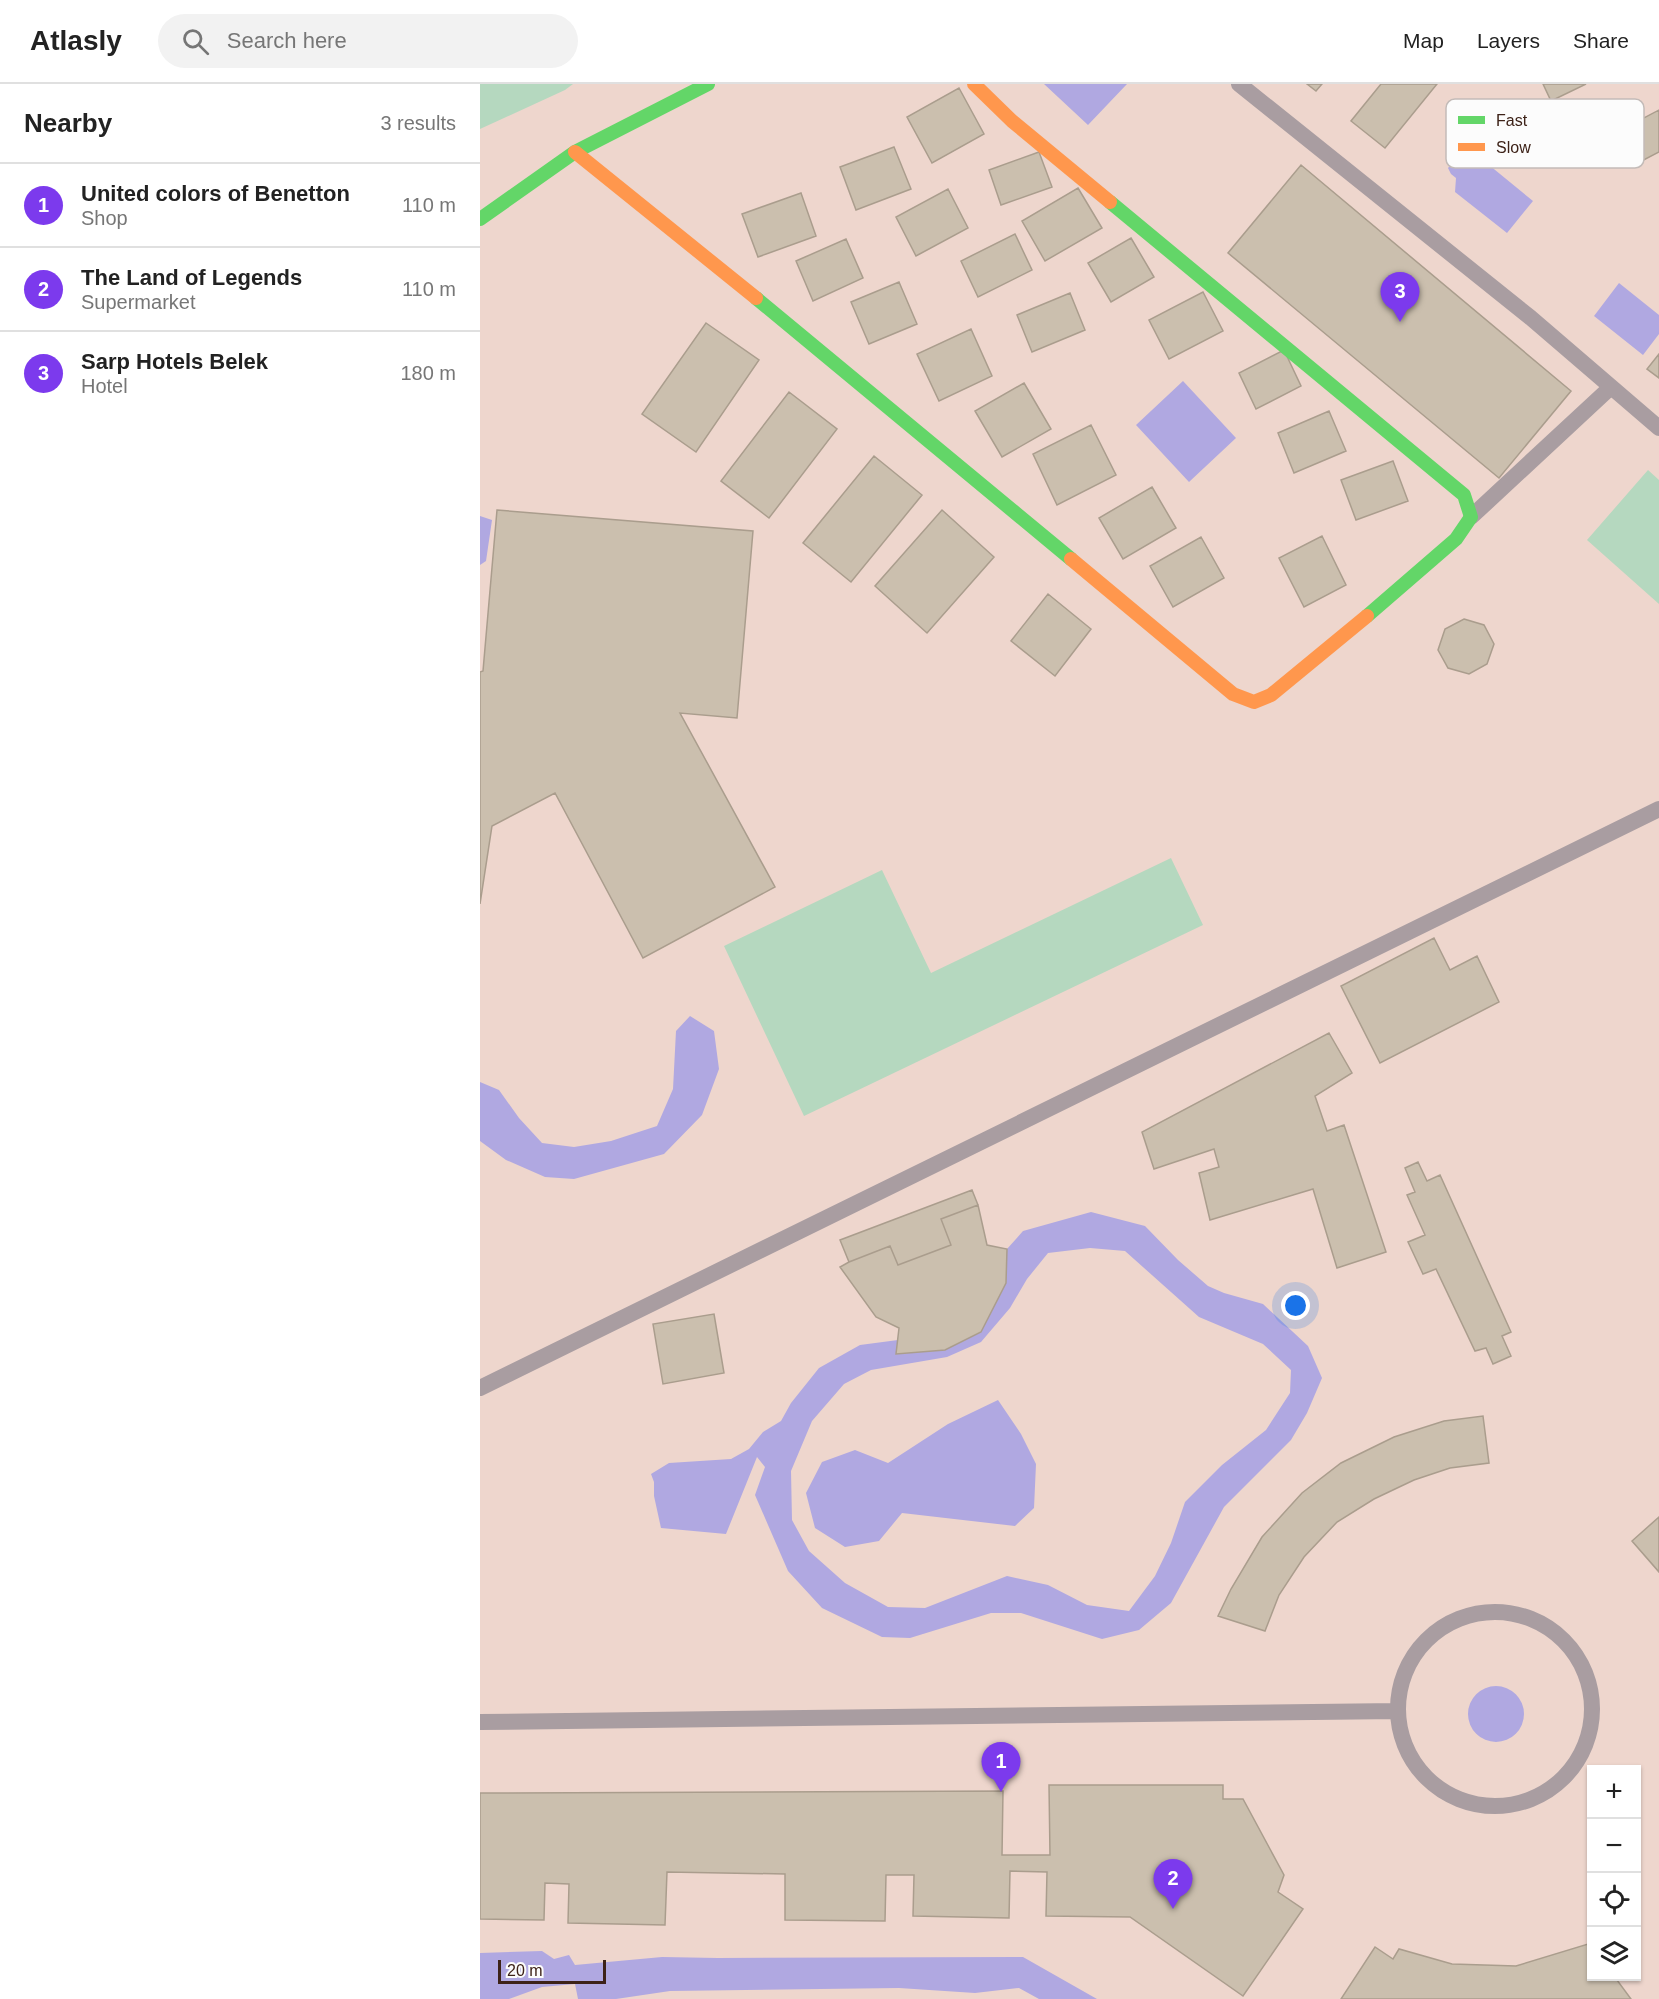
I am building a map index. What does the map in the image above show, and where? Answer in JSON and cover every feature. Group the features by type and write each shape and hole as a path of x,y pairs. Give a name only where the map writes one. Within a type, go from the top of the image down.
{"street":[{"path":"480,219 575,152 708,84"},
{"path":"575,152 789,324 1233,694 1254,702 1271,695 1415,576 1456,539 1470,517 1464,495 1012,121 974,84"}],"lane":[{"path":"1239,84 1531,318 1659,428"},
{"path":"1470,517 1611,387"},
{"path":"480,1388 1659,809"},
{"path":"1486,1612 1518,1614 1548,1627 1564,1641 1571,1648 1587,1677 1593,1708 1588,1740 1572,1768 1549,1791 1520,1804 1488,1807 1456,1800 1429,1782 1409,1757 1398,1727 1398,1711 1398,1695 1408,1664 1428,1638 1455,1620 1486,1612"},
{"path":"480,1722 1398,1711"}],"green space":[{"path":"480,84 573,84 565,90 480,129"},
{"path":"1648,470 1659,480 1659,604 1587,540"},
{"path":"1171,858 1203,925 804,1116 724,946 882,870 931,973"}],"shaded area":[{"path":"1044,84 1127,84 1088,125"},
{"path":"1448,168 1493,168 1533,201 1507,233 1455,192 1456,178"},
{"path":"1619,283 1659,315 1659,334 1643,355 1594,316"},
{"path":"1183,381 1236,438 1189,482 1136,425"},
{"path":"480,516 492,520 486,561 480,565"},
{"path":"690,1016 714,1031 719,1069 702,1115 664,1154 574,1179 545,1177 506,1160 480,1141 480,1082 499,1090 519,1118 542,1143 574,1147 611,1141 657,1126 673,1089 676,1031"},
{"path":"1091,1212 1145,1226 1178,1260 1208,1286 1263,1304 1308,1346 1322,1378 1307,1413 1291,1440 1224,1507 1171,1603 1139,1630 1102,1639 1021,1613 991,1613 910,1638 882,1637 822,1608 788,1571 755,1495 765,1467 757,1457 726,1534 661,1528 651,1474 669,1463 731,1459 749,1449 763,1432 781,1421 791,1403 819,1368 860,1345 898,1340 998,1281 1007,1249 1023,1231","holes":["1090,1248 1125,1251 1199,1317 1263,1344 1291,1370 1290,1393 1266,1430 1222,1465 1185,1502 1171,1543 1155,1576 1129,1611 1087,1605 1048,1585 1007,1576 925,1608 888,1607 845,1583 809,1551 792,1520 791,1471 812,1421 844,1384 871,1370 947,1357 981,1342 1010,1308 1027,1279 1048,1253"]},
{"path":"998,1400 1021,1434 1036,1464 1034,1508 1015,1526 902,1513 879,1541 845,1547 815,1528 806,1493 822,1462 855,1450 888,1463 948,1424"},
{"path":"1490,1686 1502,1686 1512,1690 1520,1698 1524,1714 1520,1730 1512,1738 1502,1742 1490,1742 1480,1738 1472,1730 1468,1720 1468,1708 1472,1698 1480,1690"},
{"path":"542,1951 554,1959 569,1955 575,1965 662,1957 1023,1957 1097,1999 1039,1999 1019,1988 975,1993 899,1988 670,1991 616,1999 578,1999 575,1984 542,1987 509,1999 480,1999 480,1953"}],"building":[{"path":"1307,84 1322,84 1316,91"},
{"path":"1381,84 1437,84 1385,148 1351,121"},
{"path":"1543,84 1586,84 1555,99 1550,99"},
{"path":"959,88 984,134 932,163 907,117"},
{"path":"1659,110 1659,152 1644,160 1644,118"},
{"path":"894,147 911,189 856,210 840,167"},
{"path":"1039,152 1052,187 1001,205 989,170"},
{"path":"1301,165 1571,391 1499,478 1228,253"},
{"path":"1078,188 1102,228 1045,261 1022,221"},
{"path":"948,189 968,228 916,256 896,217"},
{"path":"801,193 816,236 758,257 742,214"},
{"path":"1015,234 1032,270 978,297 961,261"},
{"path":"1131,238 1154,277 1111,302 1088,263"},
{"path":"846,239 863,278 813,301 796,261"},
{"path":"899,282 917,324 869,344 851,302"},
{"path":"1203,292 1223,331 1169,359 1149,320"},
{"path":"1070,293 1085,330 1032,352 1017,315"},
{"path":"706,323 759,360 696,452 642,414"},
{"path":"971,329 992,376 939,401 917,354"},
{"path":"1284,350 1301,386 1256,409 1239,373"},
{"path":"1659,354 1659,378 1647,369"},
{"path":"1024,383 1051,429 1002,457 975,411"},
{"path":"789,392 837,429 769,518 721,481"},
{"path":"1329,411 1346,451 1294,473 1278,433"},
{"path":"1091,425 1116,475 1057,505 1033,454"},
{"path":"874,456 922,495 851,582 803,543"},
{"path":"1393,461 1408,501 1356,520 1341,480"},
{"path":"1152,487 1176,528 1123,559 1099,518"},
{"path":"497,510 753,531 737,718 680,713 775,887 643,958 555,793 492,826 480,904 480,672 483,671"},
{"path":"942,510 994,557 927,633 875,586"},
{"path":"1322,536 1346,585 1304,607 1279,558"},
{"path":"1201,537 1224,578 1173,607 1150,566"},
{"path":"1048,594 1091,629 1055,676 1011,641"},
{"path":"1464,619 1484,625 1494,644 1487,664 1469,674 1448,668 1438,650 1445,629"},
{"path":"1434,938 1450,970 1477,956 1499,1002 1380,1063 1341,986"},
{"path":"1329,1033 1352,1073 1315,1096 1327,1131 1344,1125 1386,1252 1337,1268 1313,1189 1210,1220 1199,1173 1219,1167 1214,1149 1154,1169 1142,1132"},
{"path":"1418,1162 1427,1181 1440,1175 1511,1332 1502,1336 1511,1356 1493,1364 1486,1348 1475,1351 1436,1269 1423,1274 1408,1242 1425,1235 1407,1195 1415,1192 1405,1168"},
{"path":"972,1190 978,1205 941,1219 951,1245 898,1265 890,1246 849,1262 840,1240"},
{"path":"978,1205 987,1245 1007,1249 1006,1283 981,1332 945,1350 896,1354 899,1328 876,1317 840,1267 890,1246 898,1265 951,1245 941,1219"},
{"path":"714,1314 724,1373 663,1384 653,1324"},
{"path":"1483,1416 1489,1463 1450,1468 1414,1480 1374,1499 1337,1522 1304,1557 1279,1595 1265,1631 1218,1616 1262,1537 1302,1493 1341,1463 1394,1437 1444,1421"},
{"path":"1659,1517 1659,1572 1632,1541"},
{"path":"1049,1785 1223,1785 1223,1799 1243,1799 1284,1875 1278,1892 1303,1909 1243,1996 1130,1917 1046,1916 1047,1872 1010,1871 1009,1918 913,1916 914,1875 886,1875 885,1921 785,1920 785,1874 667,1872 665,1925 568,1923 569,1884 545,1883 544,1920 480,1919 480,1793 1003,1791 1002,1855 1050,1855"},
{"path":"1587,1944 1587,1981 1618,1981 1631,1999 1341,1999 1375,1947 1393,1959 1399,1949 1452,1964 1516,1966"}],"traffic: fast":[{"path":"480,219 575,152 708,84"},
{"path":"1110,202 1464,495 1471,517 1456,539 1367,616"},
{"path":"756,298 1071,559"}],"traffic: slow":[{"path":"974,84 1012,121 1110,202"},
{"path":"575,152 756,298"},
{"path":"1071,559 1233,694 1254,702 1271,695 1367,616"}],"place":[{"name":"Sarp Hotels Belek","path":"1400,322"},
{"name":"United colors of Benetton","path":"1001,1792"},
{"name":"The Land of Legends","path":"1173,1909"}]}
